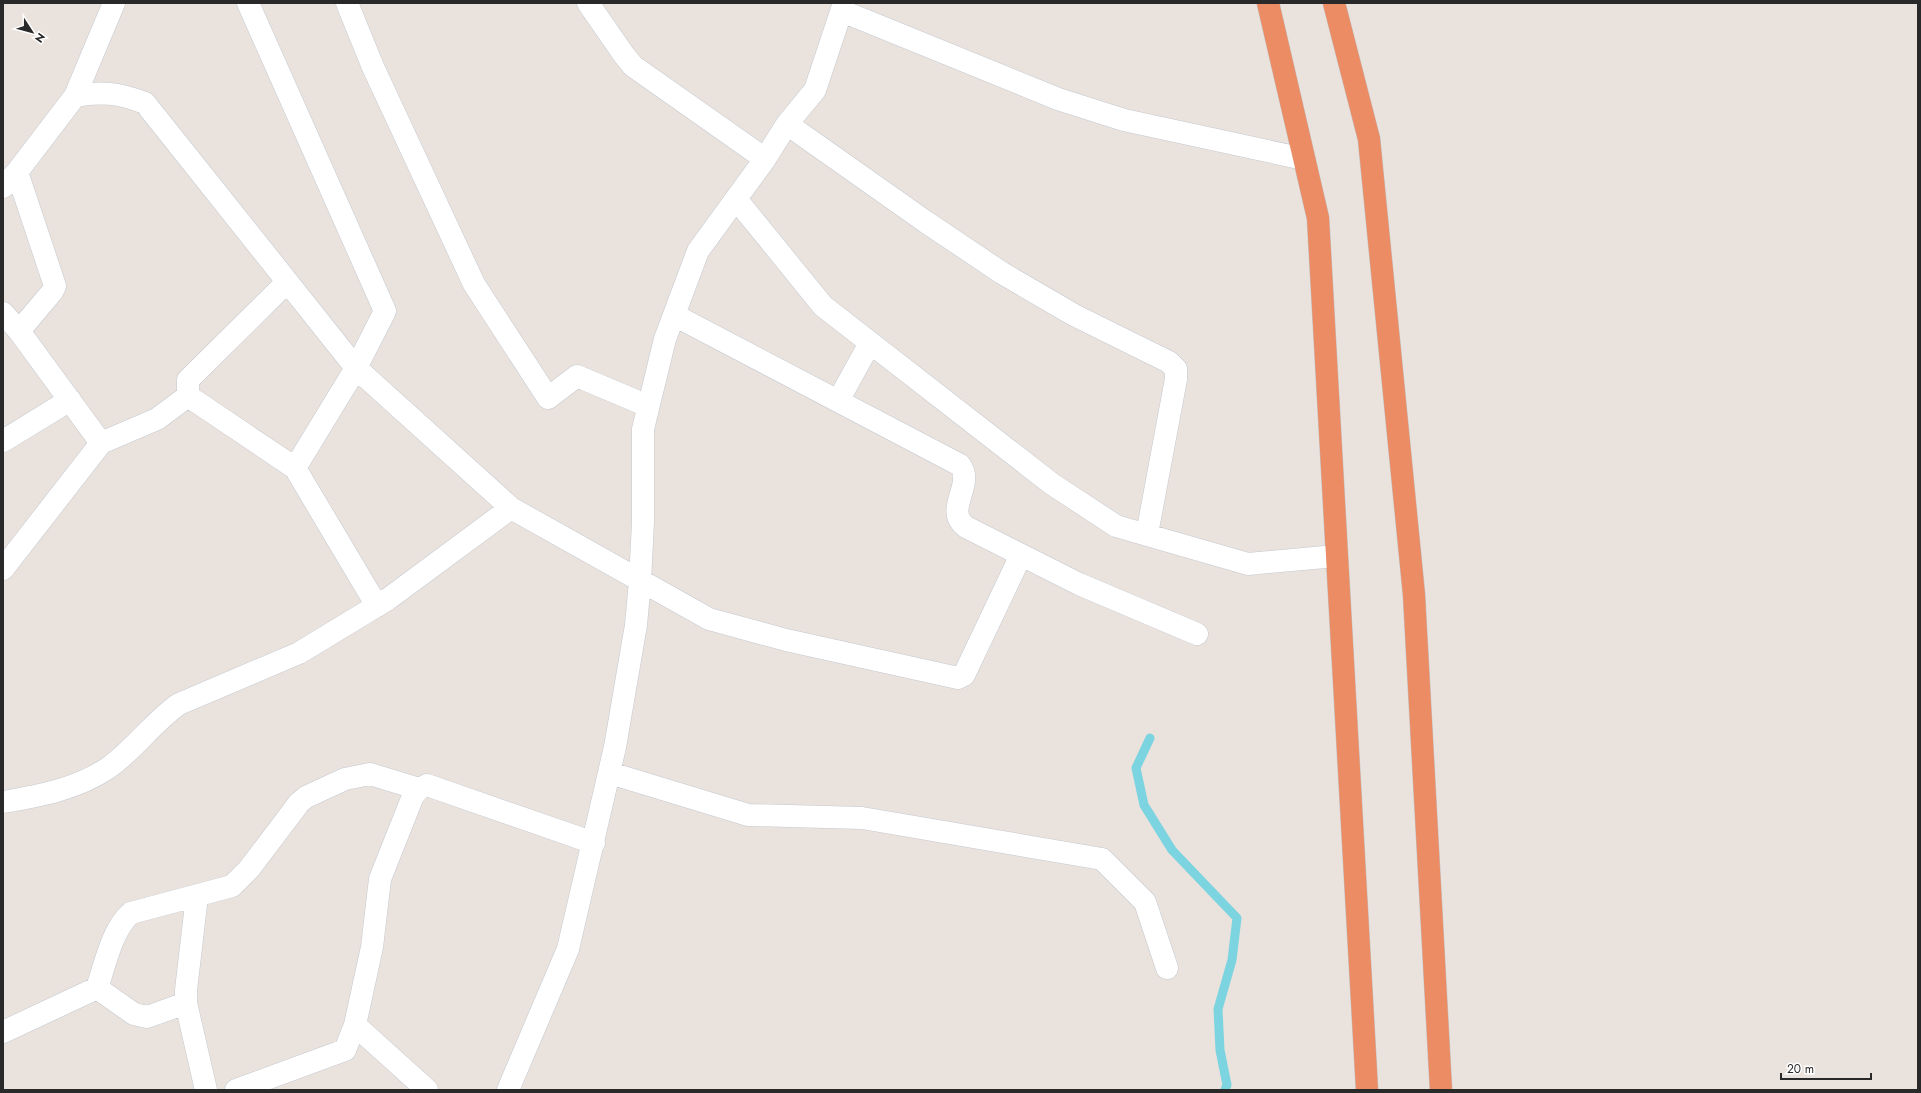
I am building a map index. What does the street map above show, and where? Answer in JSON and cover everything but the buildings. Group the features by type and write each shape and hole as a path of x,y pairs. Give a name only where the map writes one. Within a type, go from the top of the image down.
{"highway":[{"path":"1268,3 1318,218 1367,1090"},
{"path":"1334,3 1368,140 1414,595 1440,1090"}],"street":[{"path":"18,331 52,292 55,286 10,180 75,96 114,3"},
{"path":"248,3 385,311 356,368 295,468"},
{"path":"348,3 373,67 474,284 548,398 577,376 648,406"},
{"path":"588,3 633,66 765,159"},
{"path":"508,1090 568,948 610,773 636,625 643,522 643,429 665,339 698,251 765,159 787,124 815,90 843,7 1058,99 1124,120 1304,159"},
{"path":"75,96 94,92 110,93 127,96 145,103 356,368 511,508 709,619 786,640 958,678 964,675 1021,555"},
{"path":"787,124 926,222 1002,273 1074,315 1169,362 1176,369 1176,378 1147,534"},
{"path":"736,199 823,306 1052,484 1116,526 1248,564 1336,556"},
{"path":"188,396 188,380 287,282"},
{"path":"3,313 70,400 101,444"},
{"path":"674,315 960,465 964,471 964,479 956,516 960,522 1078,584 1197,634"},
{"path":"838,401 870,343"},
{"path":"3,569 101,444 156,419 188,396"},
{"path":"188,396 295,468 377,606"},
{"path":"3,441 70,400"},
{"path":"3,802 51,794 85,781 108,768 167,713 179,704 299,653 377,606 511,508"},
{"path":"610,773 748,815 862,818 1102,859 1145,902 1167,968"},
{"path":"3,1032 97,988 117,929 123,920 131,913 232,886 241,878 306,796 345,778 370,774 418,789"},
{"path":"236,1090 345,1050 355,1025 372,947 380,879 413,796 418,789 427,785 594,843"},
{"path":"197,896 186,990 186,1003 206,1090"},
{"path":"97,988 134,1014 141,1016 147,1017 186,1003"},
{"path":"355,1025 426,1090"}],"waterway":[{"path":"1150,738 1136,768 1144,805 1172,850 1237,918 1232,960 1218,1009 1220,1050 1227,1085 1225,1090"}]}
